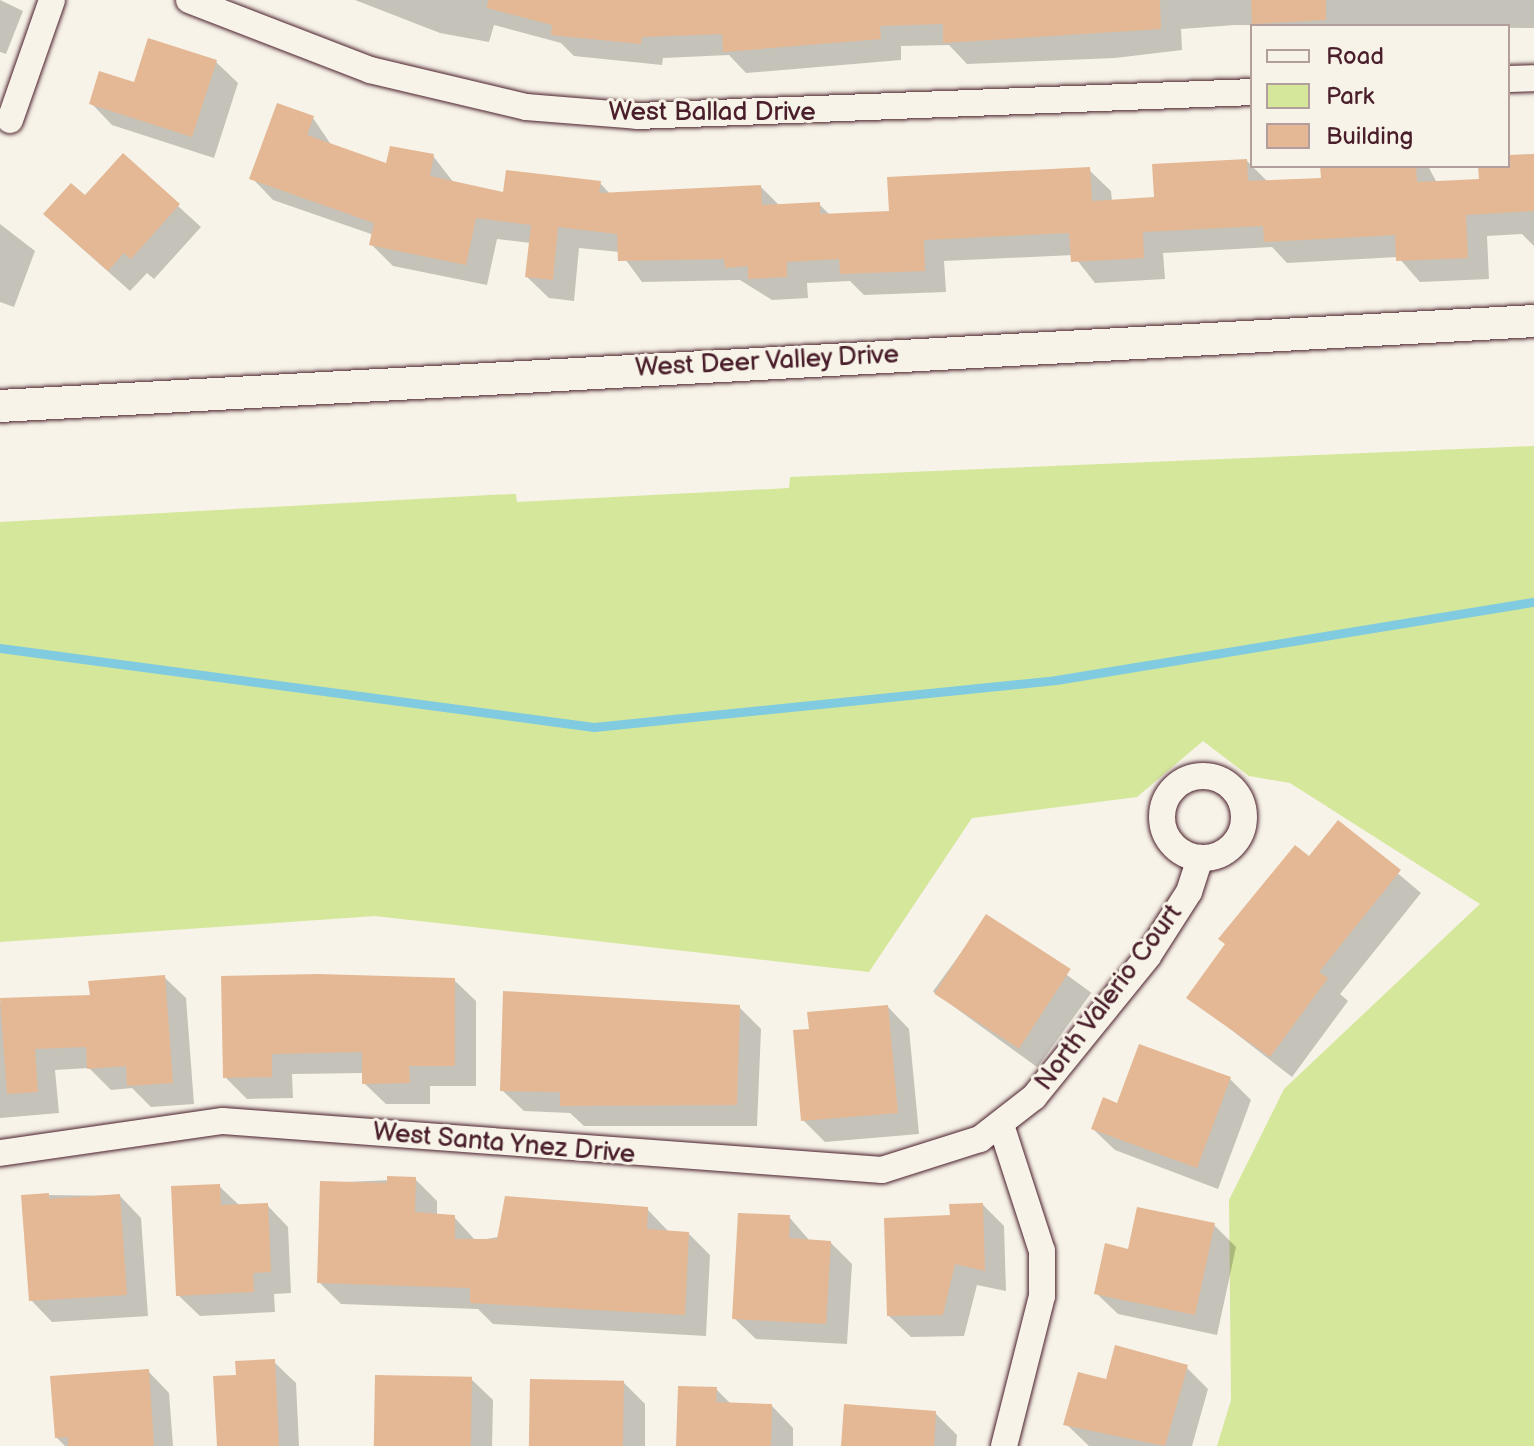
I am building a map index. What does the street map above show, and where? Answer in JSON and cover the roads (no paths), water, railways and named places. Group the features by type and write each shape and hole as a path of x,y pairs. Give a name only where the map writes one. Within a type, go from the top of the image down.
{"street":[{"path":"10,120 52,0"},
{"name":"West Ballad Drive","path":"189,0 370,70 526,107 637,116 1250,92"},
{"path":"1510,79 1534,78"},
{"name":"West Deer Valley Drive","path":"0,406 1534,321"},
{"name":"North Valerio Court","path":"1002,1128 1148,956 1189,892 1200,858"},
{"name":"West Santa Ynez Drive","path":"0,1153 223,1121 882,1170 1002,1128"},
{"path":"1002,1128 1042,1251 1042,1296 1004,1446"}],"waterway":[{"path":"0,648 594,727 1056,680 1534,602"}]}
